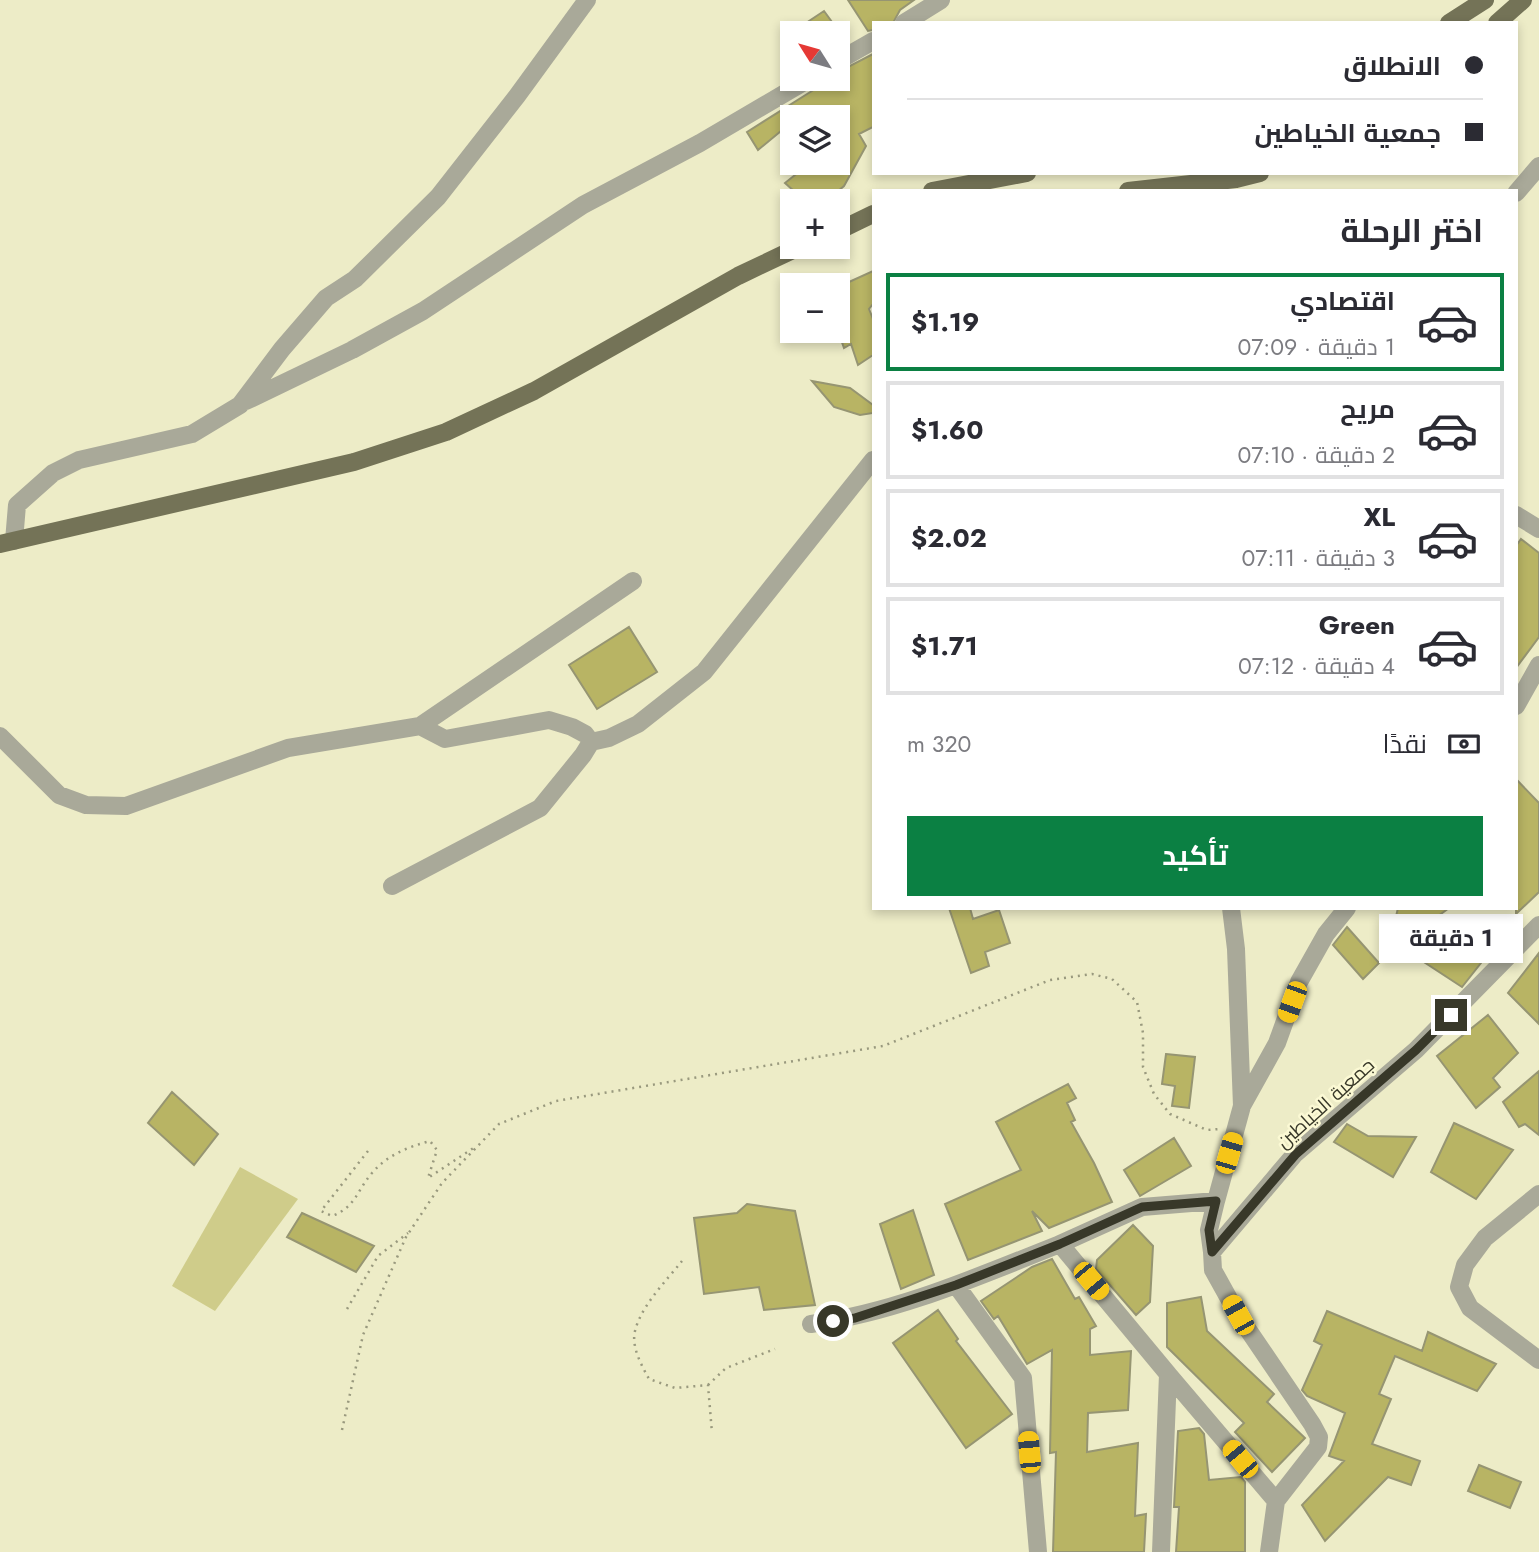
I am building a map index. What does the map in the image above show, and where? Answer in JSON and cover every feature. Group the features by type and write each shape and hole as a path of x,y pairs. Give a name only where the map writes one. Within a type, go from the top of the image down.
{"main road":[{"path":"1452,21 1485,0"},
{"path":"1499,21 1523,0"},
{"path":"943,189 1016,175"},
{"path":"1142,189 1245,175"},
{"path":"850,226 872,214"},
{"path":"850,227 872,221"},
{"path":"7,543 354,462 446,432 525,396 738,276 780,256"}],"street":[{"path":"240,405 282,349 326,298 355,279 438,197 587,0"},
{"path":"907,21 941,0"},
{"path":"850,54 872,42"},
{"path":"7,543 18,505 53,472 79,460 192,434 240,405 352,350 423,310 583,205 701,143 789,91"},
{"path":"1518,191 1539,166"},
{"path":"392,886 540,808 591,742 608,738 638,723 704,672 872,461"},
{"path":"1518,516 1539,529"},
{"path":"0,736 59,795 86,805 126,806 288,748 420,726 634,580"},
{"path":"1518,702 1539,665"},
{"path":"420,726 445,739 548,720 572,727 585,734 591,742"},
{"path":"1231,910 1236,949 1242,1105"},
{"path":"1269,1552 1276,1501 1318,1447 1319,1437 1238,1315 1213,1270 1209,1230 1242,1105 1277,1043 1299,982 1326,934 1345,910"},
{"name":"جمعية الخياطين","path":"1212,1252 1296,1154 1416,1050 1539,925"},
{"path":"1539,1194 1485,1238 1465,1265 1459,1287 1470,1308 1539,1360"},
{"path":"811,1324 855,1318 956,1285 1060,1244 1142,1207 1216,1201"},
{"path":"1060,1244 1276,1501"},
{"path":"956,1285 1023,1378 1038,1552"},
{"path":"1161,1552 1168,1374"}],"path":[{"path":"342,1430 363,1335 410,1231 442,1183 499,1124 555,1101 883,1046 1050,980 1092,974 1112,979 1137,1002 1143,1033 1143,1067 1154,1094 1170,1114 1207,1130 1236,1129"},
{"path":"368,1152 321,1211 332,1216 346,1211 373,1172 408,1147 430,1141 437,1150 428,1178 480,1143"},
{"path":"347,1309 378,1256 410,1231"},
{"path":"682,1261 645,1311 634,1333 638,1359 649,1379 675,1388 708,1385 726,1368 775,1349"},
{"path":"708,1385 712,1433"}],"shaded area":[{"path":"240,1167 298,1199 215,1311 172,1286"}],"building":[{"path":"848,0 914,0 900,10 894,21 872,21 872,30 868,31"},
{"path":"824,11 831,21 809,21"},
{"path":"872,55 872,128 859,134 866,146 844,186 840,189 792,189 785,183 795,175 850,175 850,105 790,105 812,91 850,91 850,66"},
{"path":"780,111 780,132 758,150 747,132"},
{"path":"872,271 872,305 869,309 872,316 872,356 858,365 851,344 844,348 842,343 850,343 850,282"},
{"path":"812,381 850,388 872,404 872,413 860,415 834,407"},
{"path":"1521,539 1539,553 1539,637 1518,665 1518,543"},
{"path":"629,627 657,672 597,709 569,665"},
{"path":"1518,781 1539,803 1539,892 1516,914"},
{"path":"950,910 971,910 973,919 999,910 1010,943 985,952 989,966 971,973"},
{"path":"1398,910 1446,910 1397,946 1391,938"},
{"path":"1460,925 1488,954 1462,987 1424,962"},
{"path":"1347,927 1379,963 1363,979 1333,945"},
{"path":"1539,953 1539,1024 1508,993"},
{"path":"1488,1015 1518,1053 1493,1078 1500,1087 1476,1108 1437,1056"},
{"path":"1166,1054 1195,1057 1189,1108 1172,1106 1175,1086 1162,1084"},
{"path":"1539,1071 1539,1135 1525,1124 1519,1127 1503,1102"},
{"path":"1068,1084 1076,1098 1067,1103 1075,1120 1071,1122 1112,1202 1049,1228 1032,1211 1042,1231 968,1260 945,1204 1021,1170 996,1122"},
{"path":"172,1092 218,1134 194,1165 148,1123"},
{"path":"1454,1123 1513,1150 1476,1199 1431,1172"},
{"path":"1347,1124 1368,1136 1416,1137 1393,1177 1334,1142"},
{"path":"1174,1138 1191,1166 1140,1196 1124,1170"},
{"path":"747,1204 795,1211 815,1305 764,1310 759,1287 704,1294 694,1218 737,1213"},
{"path":"913,1210 934,1275 901,1289 880,1224"},
{"path":"302,1213 374,1246 356,1272 287,1237"},
{"path":"1133,1225 1153,1246 1150,1302 1136,1315 1096,1269 1097,1260"},
{"path":"1052,1259 1075,1299 1079,1297 1096,1326 1090,1329 1090,1355 1131,1351 1128,1410 1088,1413 1087,1452 1138,1443 1135,1516 1146,1514 1144,1552 1053,1552 1056,1452 1050,1453 1052,1350 1027,1364 998,1316 994,1319 981,1301 1032,1267"},
{"path":"1201,1297 1207,1331 1274,1394 1267,1402 1305,1438 1272,1472 1235,1432 1244,1423 1167,1347 1167,1303"},
{"path":"938,1310 958,1339 956,1341 1012,1414 966,1448 893,1343"},
{"path":"1327,1311 1422,1351 1428,1332 1496,1364 1477,1391 1395,1356 1379,1394 1391,1399 1372,1444 1420,1461 1411,1485 1388,1477 1325,1541 1302,1505 1344,1461 1329,1456 1345,1413 1307,1396 1302,1390 1322,1345 1314,1341"},
{"path":"1199,1428 1204,1434 1209,1480 1241,1477 1245,1482 1245,1552 1176,1552 1179,1507 1174,1507 1178,1431"},
{"path":"1479,1465 1521,1482 1510,1508 1468,1491"}],"route":[{"path":"833,1321 855,1318 956,1285 1060,1244 1142,1207 1216,1201 1209,1230 1212,1252 1296,1154 1416,1050 1451,1015"}]}
